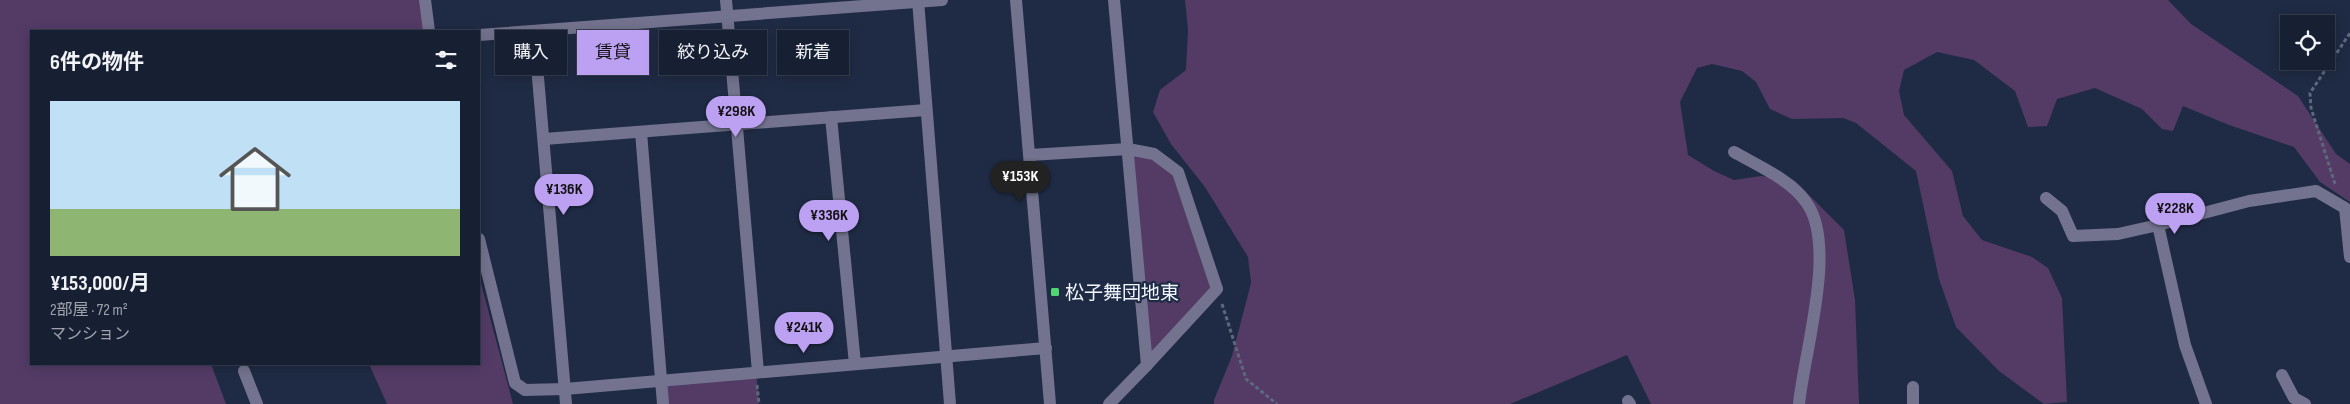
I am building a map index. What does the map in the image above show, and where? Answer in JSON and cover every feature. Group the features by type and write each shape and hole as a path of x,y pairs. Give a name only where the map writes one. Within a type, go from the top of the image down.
{"street":[{"path":"425,0 429,30"},
{"path":"726,0 758,372"},
{"path":"547,30 942,0"},
{"path":"1016,0 1050,404"},
{"path":"1114,0 1147,365"},
{"path":"918,1 950,404"},
{"path":"480,35 495,34"},
{"path":"538,75 566,404"},
{"path":"544,139 926,110"},
{"path":"831,117 855,364"},
{"path":"641,132 663,404"},
{"path":"1030,155 1128,149 1154,154 1178,172 1217,290 1109,404"},
{"path":"1734,152 1778,176 1806,201 1817,220 1820,277 1799,404"},
{"path":"2046,198 2062,211 2073,236 2118,234 2249,201 2316,191 2345,208 2350,257"},
{"path":"2158,225 2185,345 2206,404"},
{"path":"480,243 516,383 525,390 1046,348"},
{"path":"244,371 258,404"},
{"path":"2282,375 2294,398 2305,404"},
{"path":"1913,387 1913,404"}],"path":[{"path":"2345,208 2333,180 2311,108 2310,93 2350,33"},
{"path":"1217,290 1246,379 1277,404"}],"shaded area":[{"path":"0,0 425,0 429,30 30,30 30,365 211,365 226,404 0,404"},
{"path":"1185,0 2168,0 2191,24 2298,96 2336,154 2350,164 2350,202 2320,182 2294,147 2229,125 2183,106 2173,131 2162,129 2142,109 2095,88 2057,99 2047,126 2028,127 2015,91 1974,60 1937,52 1904,70 1899,91 1904,115 1952,171 1963,216 1982,240 2032,257 2048,268 2062,298 2067,402 2044,404 1999,371 1956,327 1939,279 1916,171 1856,123 1843,118 1792,119 1770,109 1756,82 1742,71 1712,64 1697,68 1680,102 1688,155 1714,171 1734,180 1761,176 1795,181 1844,230 1855,300 1859,404 1651,404 1627,355 1510,404 1214,404 1232,356 1251,283 1248,257 1205,187 1171,144 1153,112 1160,90 1186,70 1188,30"},
{"path":"1128,149 1178,172 1217,289 1147,365"},
{"path":"480,280 513,404 387,404 369,365 480,365"},
{"path":"756,372 759,404 663,404 661,380"}],"place":[{"name":"松子舞団地東","path":"1055,292"}]}
